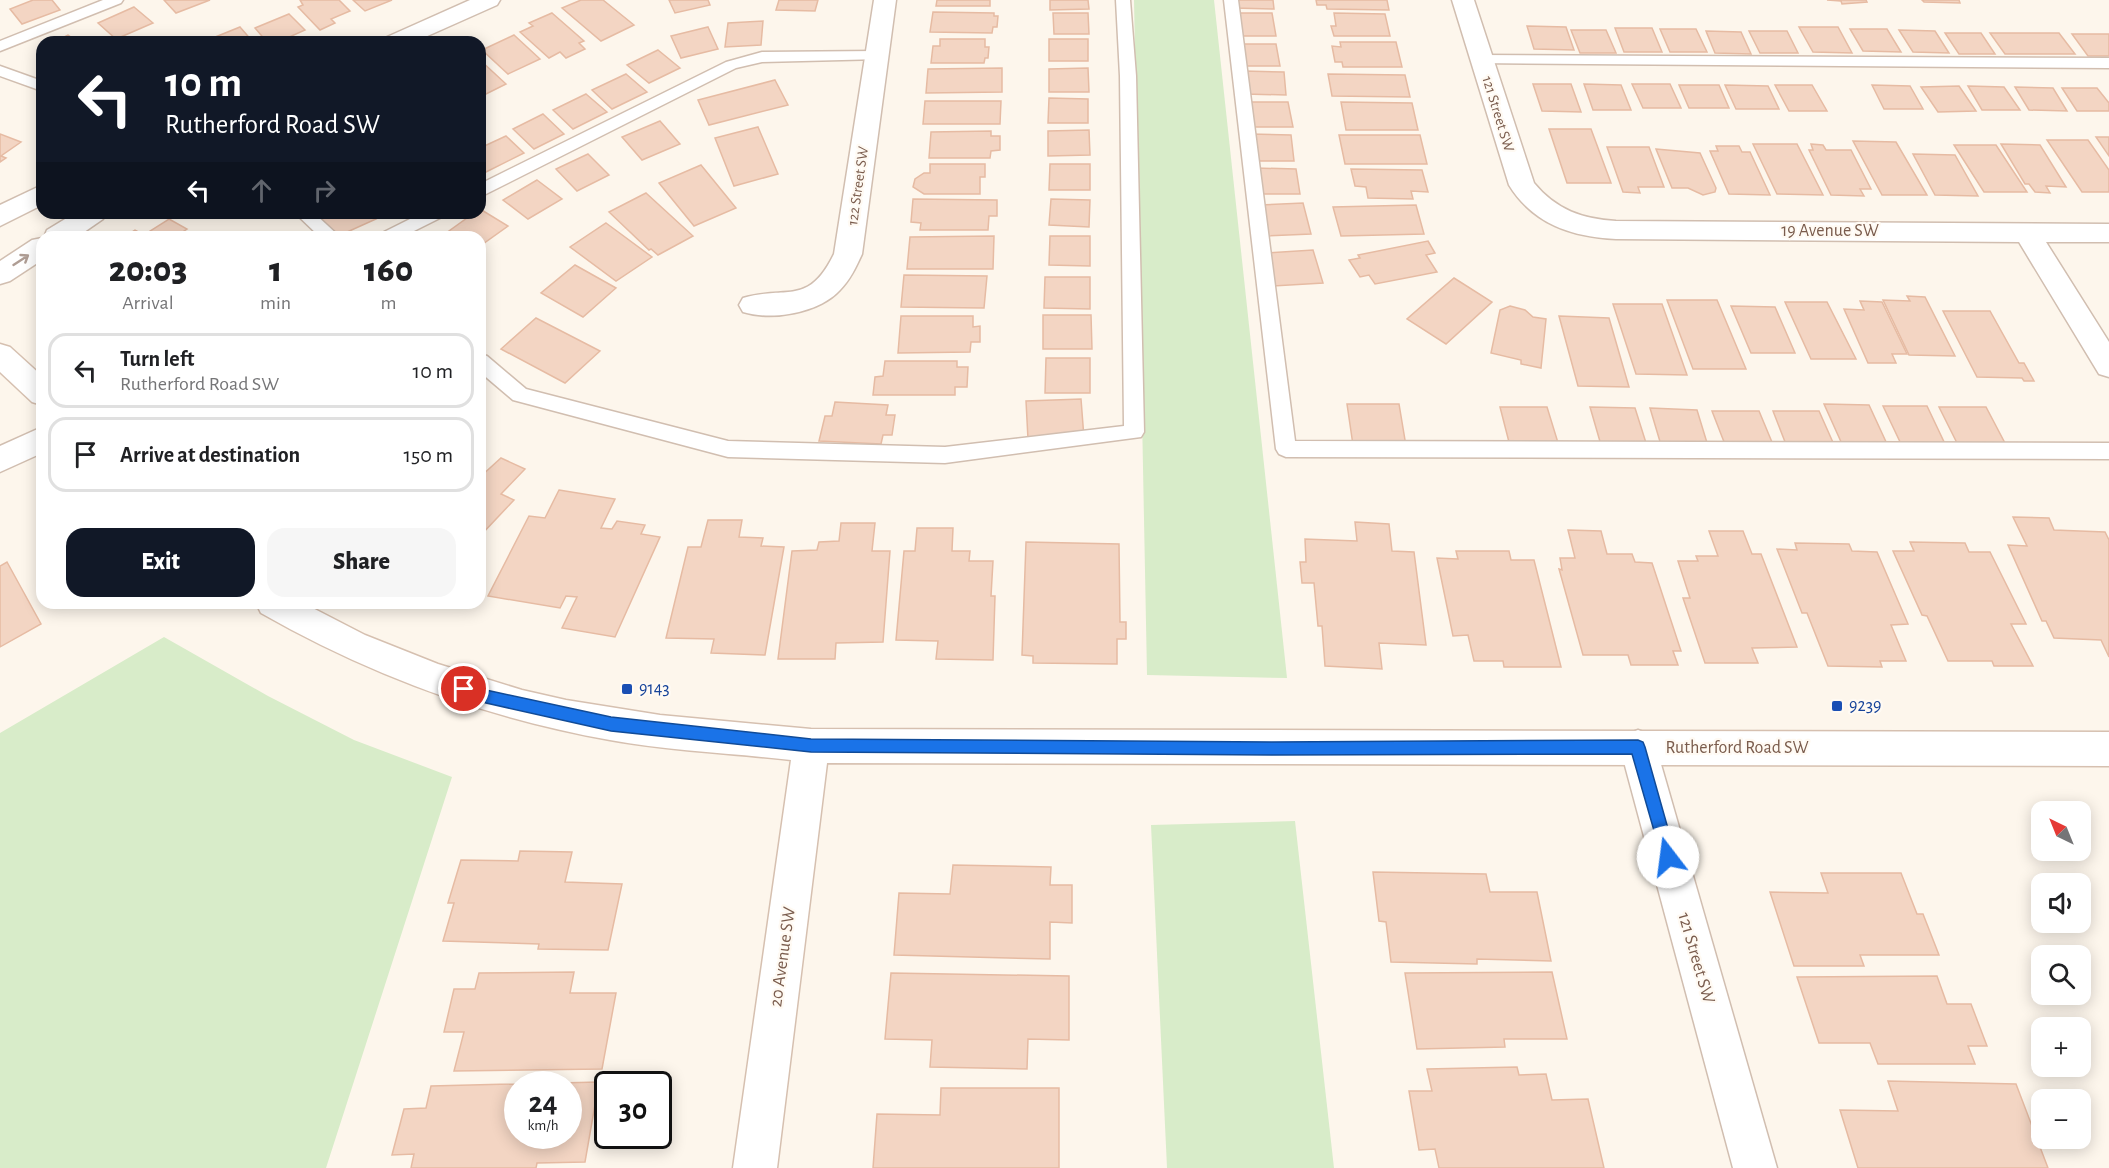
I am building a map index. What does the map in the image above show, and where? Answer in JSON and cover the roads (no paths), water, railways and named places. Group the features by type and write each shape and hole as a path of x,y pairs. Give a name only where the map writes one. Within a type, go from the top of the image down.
{"street":[{"path":"408,36 489,0"},
{"name":"122 Street SW","path":"753,305 790,304 814,297 827,289 840,271 848,254 885,0"},
{"name":"121 Street SW","path":"1463,0 1517,172 1529,195 1553,215"},
{"path":"0,217 36,197"},
{"name":"19 Avenue SW","path":"1553,215 1594,230 2109,233"},
{"path":"66,231 85,219"},
{"path":"2027,233 2109,366"},
{"path":"0,274 36,251"},
{"path":"0,355 36,388"},
{"path":"0,460 36,442"},
{"name":"Rutherford Road SW","path":"283,609 315,628 399,667 486,697 611,724 811,746 2109,749"},
{"name":"20 Avenue SW","path":"755,1168 811,746"},
{"name":"121 Street SW","path":"1638,747 1755,1168"}],"lane":[{"path":"0,46 116,0"},
{"path":"486,366 520,395 728,449 945,455 1134,432 1128,76 1123,0"},
{"path":"1231,0 1286,449 2109,451"},
{"path":"486,188 731,65 762,57 877,56"},
{"path":"1481,60 2109,63"},
{"path":"0,71 36,84"},
{"path":"310,219 325,231"},
{"path":"400,231 424,219"}],"place":[{"name":"9143","path":"627,689"},
{"name":"9239","path":"1837,706"}]}
